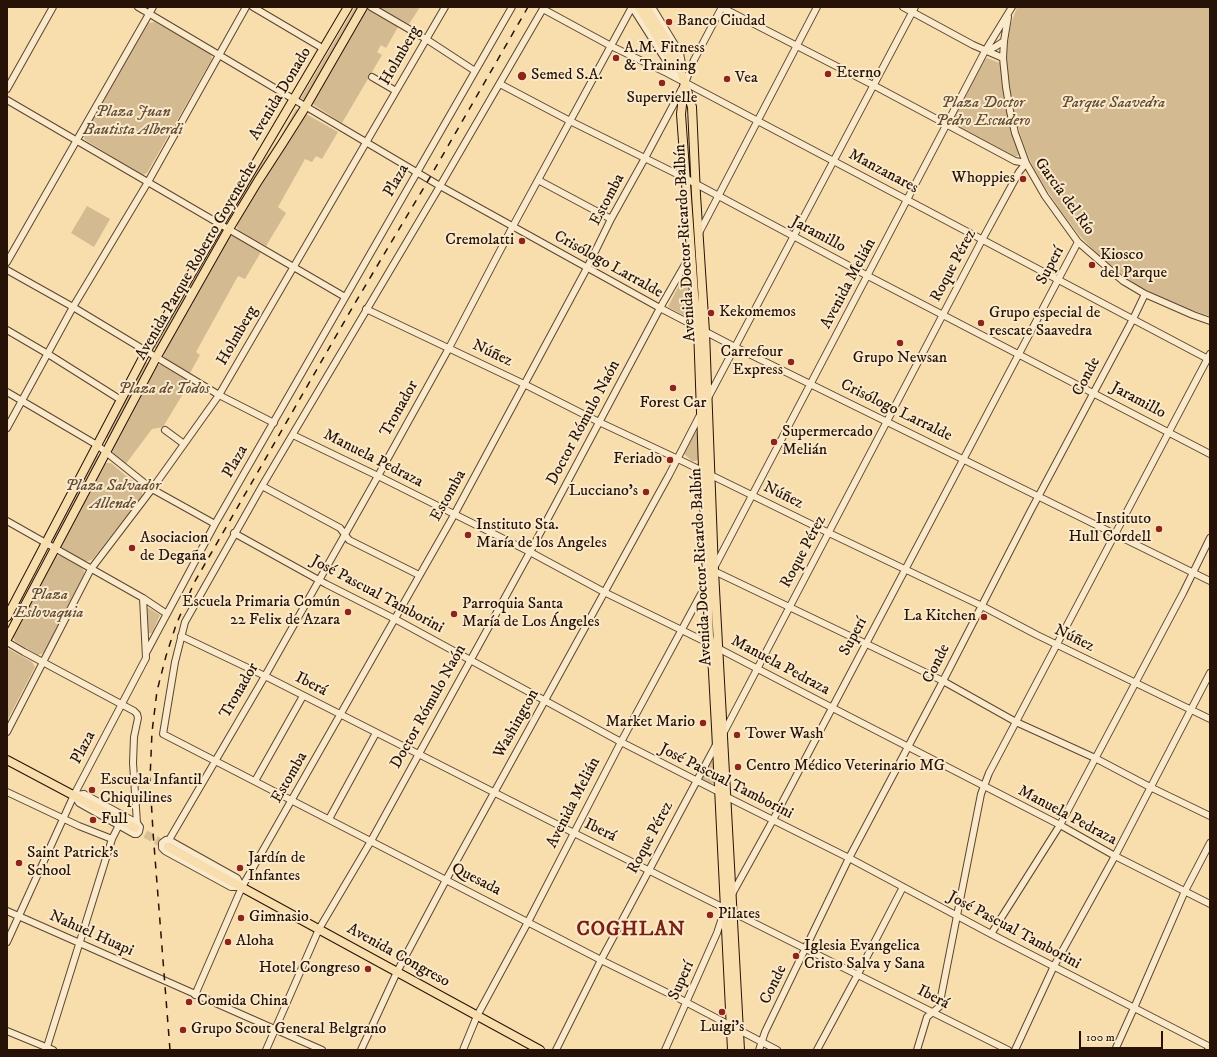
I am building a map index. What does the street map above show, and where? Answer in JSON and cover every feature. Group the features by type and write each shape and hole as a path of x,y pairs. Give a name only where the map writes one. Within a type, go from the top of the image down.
{"main road":[{"name":"Avenida Donado","path":"7,617 146,352 348,7"},
{"name":"Avenida Parque Roberto Goyeneche","path":"7,640 156,358 229,229 306,106 362,7"},
{"path":"639,7 685,83"},
{"path":"646,7 676,55 685,83"},
{"name":"Avenida Doctor Ricardo Balbín","path":"685,83 681,114 685,178 694,294 702,330 708,400 707,582 710,644 719,792 740,1050"},
{"name":"Avenida Doctor Ricardo Balbín","path":"685,83 692,107 699,233 702,330 701,413 714,569 724,732 731,896 729,910 732,1050"},
{"path":"7,760 136,826"},
{"name":"Avenida Congreso","path":"169,844 319,929 540,1050"}],"street":[{"path":"7,89 52,7"},
{"name":"Crisólogo Larralde","path":"138,7 220,54 294,100 440,186 660,308 734,347 963,458 1210,581"},
{"path":"7,262 153,7"},
{"path":"7,428 73,307 148,182 246,7"},
{"path":"253,7 324,50"},
{"path":"371,7 426,39 475,71"},
{"name":"Holmberg","path":"7,732 91,569 152,489 219,395 445,7"},
{"name":"Plaza","path":"7,942 74,795 146,658 146,653 215,524 512,7"},
{"name":"Tronador","path":"169,844 449,348 512,226 632,7"},
{"name":"Avenida Doctor Ricardo Balbín","path":"632,7 665,59 685,83"},
{"name":"Avenida Doctor Ricardo Balbín","path":"652,7 680,53 685,83"},
{"name":"Estomba","path":"195,995 242,886 292,801 454,515 685,83 694,60 722,7"},
{"name":"García del Río","path":"722,7 873,85 1015,161 1026,163 1045,196 1078,242 1123,281 1145,294 1210,321"},
{"path":"699,233 817,7"},
{"path":"903,7 913,9 985,51 1002,58 1015,134 1026,163"},
{"path":"181,636 185,622 234,534 544,8"},
{"name":"Manzanares","path":"544,8 611,46 758,121 1209,358"},
{"path":"708,400 734,347 913,9"},
{"name":"Avenida Melián","path":"463,1050 477,1016 528,922 621,742 682,630 985,51 1010,10"},
{"name":"Avenida Melián","path":"1002,58 1010,10"},
{"path":"985,51 1004,41"},
{"path":"372,77 396,92"},
{"name":"Jaramillo","path":"500,84 570,121 685,178 868,276 944,314 1210,454"},
{"path":"7,100 345,297"},
{"name":"Roque Pérez","path":"556,1050 648,870 716,744 724,732 982,240 1019,172 1026,163"},
{"path":"538,180 611,219"},
{"name":"Superí","path":"731,896 773,820 1078,242"},
{"name":"Doctor Rómulo Naón","path":"266,1050 319,929 371,841 530,552 660,308 691,254"},
{"path":"7,270 73,307 219,395 274,423"},
{"name":"Conde","path":"759,1050 765,1032 806,950 849,858 943,682 1145,294"},
{"name":"Núñez","path":"366,309 524,384 599,422 678,458 1210,719"},
{"path":"7,330 121,400"},
{"path":"917,1050 927,1017 939,1007 981,794 984,786 1016,722 1209,358"},
{"path":"7,392 97,445 152,489 215,524"},
{"name":"Washington","path":"361,1050 397,972 446,880 678,458 701,413"},
{"path":"165,430 184,444"},
{"name":"Manuela Pedraza","path":"293,434 530,552 604,592 719,648 1060,825 1115,856 1185,890 1210,904"},
{"path":"262,486 340,528 349,540 419,575"},
{"path":"7,521 143,598 167,614"},
{"name":"José Pascual Tamborini","path":"234,534 395,619 621,742 849,858 990,934 1210,1048"},
{"path":"990,934 1060,825 1210,538"},
{"path":"714,569 943,682 1016,722 1095,758 1210,816"},
{"path":"143,598 146,653"},
{"name":"Iberá","path":"181,636 265,676 494,793 1008,1050"},
{"name":"Quesada","path":"181,636 175,662 163,734 777,1050"},
{"path":"7,640 42,662 137,714 138,718 134,737 133,763 136,826 140,827 137,834 134,834 79,804 74,795"},
{"path":"1015,1050 1054,966 1115,856 1210,674"},
{"path":"255,781 303,696"},
{"path":"329,819 376,733"},
{"path":"7,792 63,819 112,839"},
{"path":"7,1030 49,1049 79,943 112,839 119,825"},
{"path":"1114,1050 1134,1008 1185,890 1210,843"},
{"path":"817,1050 858,974 902,887"},
{"name":"Superí","path":"665,1050 717,933 729,910"},
{"name":"Nahuel Huapi","path":"7,911 322,1050"}],"green space":[{"path":"355,7 359,7 304,100 301,98"},
{"path":"376,7 420,7 409,24"},
{"name":"Parque Saavedra","path":"1017,7 1210,7 1210,316 1187,309 1138,286 1099,256 1079,235 1043,184 1033,167 1025,148 1016,121 1010,91 1007,66 1007,48 1011,24"},
{"path":"371,10 398,27 386,48 381,45 377,52 382,55 342,123 314,105 312,102 365,11"},
{"name":"Plaza Juan Bautista Alberdi","path":"155,22 211,54 212,59 147,173 143,175 85,140 83,135 148,23"},
{"name":"Plaza Doctor Pedro Escudero","path":"987,58 1000,63 1006,101 1019,155 1013,158 952,124 983,60"},
{"path":"296,109 299,111 232,220 229,218 250,180 279,139"},
{"path":"306,114 338,132 322,159 316,156 312,162 305,159 278,207 286,213 266,246 240,231 237,228 237,224 302,116"},
{"path":"87,206 110,219 94,247 71,233"},
{"path":"221,233 223,234 157,349 154,347"},
{"path":"233,235 261,252 245,279 238,276 196,352 200,355 190,373 166,359 164,357 164,352 227,239"},
{"path":"683,277 688,279 692,314 687,317 668,307"},
{"path":"146,362 149,364 108,439 106,437"},
{"name":"Plaza de Todos","path":"157,365 161,365 190,382 163,427 152,429 125,465 113,454 112,450"},
{"path":"696,432 699,458 696,461 692,461 684,454 693,433"},
{"path":"96,455 100,457 55,541 53,539"},
{"name":"Plaza Salvador Allende","path":"111,463 139,487 142,492 142,496 93,559 85,561 63,549 61,544 104,464"},
{"name":"Plaza Eslovaquia","path":"57,555 82,568 84,574 44,653 38,655 16,642 13,636 54,557"},
{"path":"147,607 160,615 152,633 148,633"},
{"path":"9,649 32,662 35,667 7,721 7,650"},
{"path":"710,760 713,761 714,782 712,784 702,780 701,777"}],"tunnel":[{"path":"135,828 168,847"}],"railway":[{"path":"170,1050 150,779 152,732 157,691 176,625 194,583 528,7"}],"place":[{"name":"Banco Ciudad","path":"669,22"},
{"name":"A.M. Fitness & Training","path":"616,58"},
{"name":"Eterno","path":"828,74"},
{"name":"Semed S.A.","path":"522,76"},
{"name":"Vea","path":"727,79"},
{"name":"Supervielle","path":"662,83"},
{"name":"Whoppies","path":"1023,179"},
{"name":"Cremolatti","path":"522,241"},
{"name":"Kiosco del Parque","path":"1092,265"},
{"name":"Kekomemos","path":"711,313"},
{"name":"Grupo especial de rescate Saavedra","path":"981,323"},
{"name":"Grupo Newsan","path":"900,343"},
{"name":"Carrefour Express","path":"791,362"},
{"name":"Forest Car","path":"673,388"},
{"name":"Supermercado Melián","path":"774,442"},
{"name":"Feriado","path":"670,460"},
{"name":"Lucciano's","path":"646,492"},
{"name":"Instituto Hull Cordell","path":"1159,529"},
{"name":"Instituto Sta. María de los Angeles","path":"468,535"},
{"name":"Asociacion de Degaña","path":"132,548"},
{"name":"Escuela Primaria Común 22 Felix de Azara","path":"348,612"},
{"name":"Parroquia Santa María de Los Ángeles","path":"454,614"},
{"name":"La Kitchen","path":"984,617"},
{"name":"Market Mario","path":"703,723"},
{"name":"Tower Wash","path":"737,735"},
{"name":"Centro Médico Veterinario MG","path":"738,767"},
{"name":"Escuela Infantil Chiquilines","path":"92,790"},
{"name":"Full","path":"93,820"},
{"name":"Saint Patrick's School","path":"19,863"},
{"name":"Jardín de Infantes","path":"240,868"},
{"name":"Pilates","path":"710,915"},
{"name":"Gimnasio","path":"241,918"},
{"name":"Aloha","path":"228,942"},
{"name":"Iglesia Evangelica Cristo Salva y Sana","path":"796,956"},
{"name":"Hotel Congreso","path":"368,969"},
{"name":"Comida China","path":"189,1002"},
{"name":"Luigi's","path":"722,1012"},
{"name":"Grupo Scout General Belgrano","path":"183,1030"}],"district":[{"name":"COGHLAN","path":"631,931"}]}
